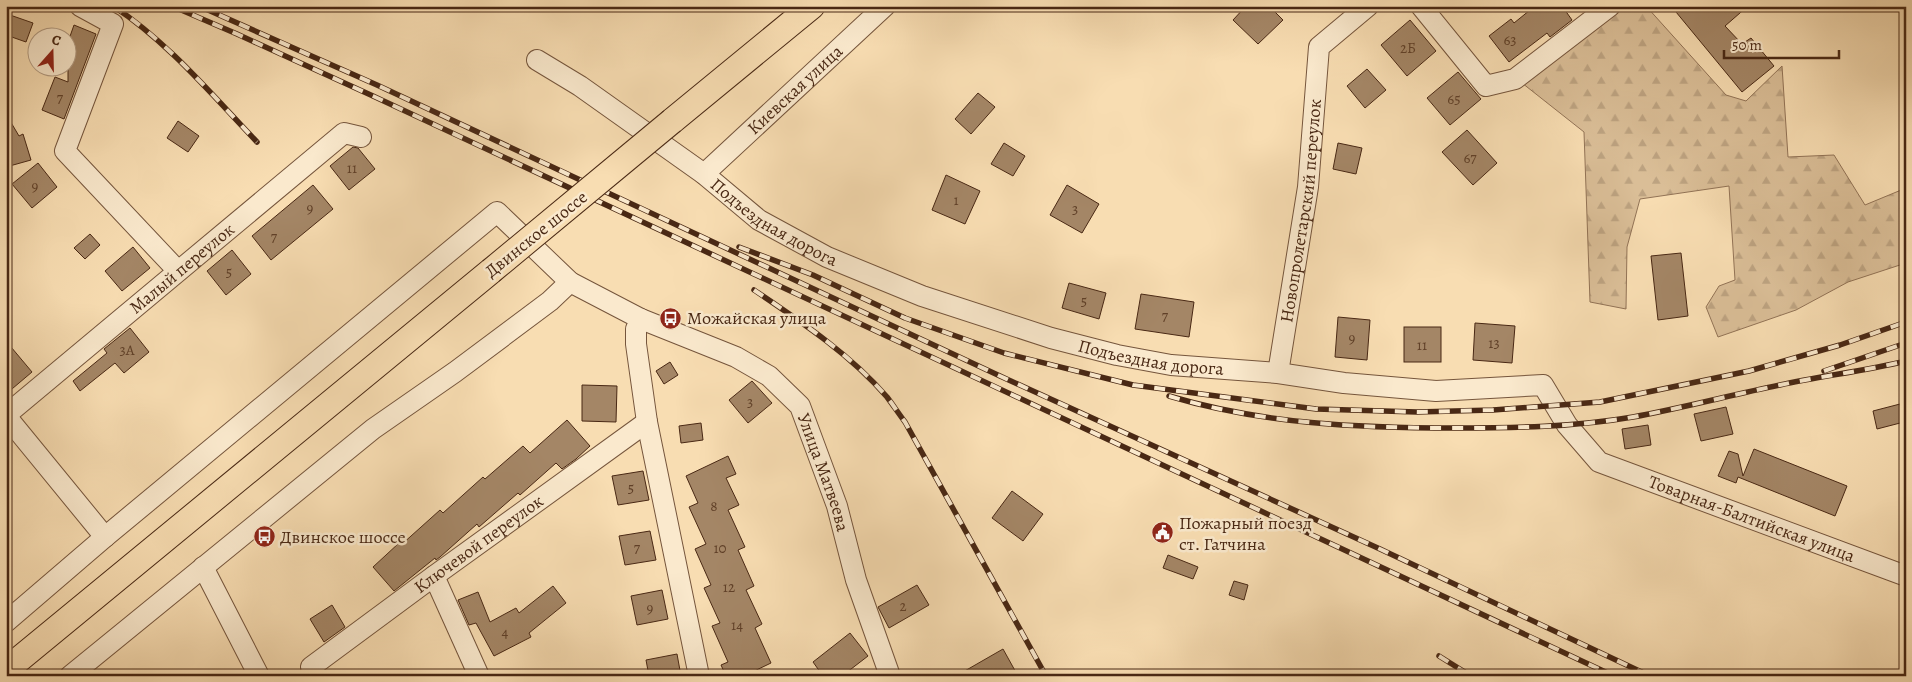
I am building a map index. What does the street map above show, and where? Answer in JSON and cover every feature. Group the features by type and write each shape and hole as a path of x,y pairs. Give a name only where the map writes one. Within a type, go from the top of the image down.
{"main road":[{"name":"Двинское шоссе","path":"6,670 812,6"}],"street":[{"path":"80,6 113,24 65,151 178,272"},
{"name":"Киевская улица","path":"704,174 885,6"},
{"name":"Новопролетарский переулок","path":"1278,373 1308,187 1319,47 1368,6"},
{"path":"1421,6 1486,86 1515,79 1610,6"},
{"name":"Подъездная дорога","path":"537,60 580,86 704,174 759,220 827,257 922,296 1051,338 1117,355 1172,365 1278,373 1344,383 1436,391 1543,385 1567,425 1598,462"},
{"name":"Малый переулок","path":"6,416 344,132 360,137"},
{"path":"6,622 105,537 497,212 570,282 550,301 455,372 373,429 70,676"},
{"name":"Улица Матвеева","path":"570,282 641,319 736,356 769,376 800,406 838,506 856,580 888,675"},
{"path":"641,319 636,329 636,344 647,422 699,676"},
{"path":"6,416 105,537"},
{"name":"Ключевой переулок","path":"311,667 647,422"},
{"name":"Товарная-Балтийская улица","path":"1598,462 1906,576"},
{"path":"202,567 259,676"},
{"path":"434,576 479,676"}],"green space":[{"path":"1621,6 1646,6 1726,95 1746,101 1782,66 1788,157 1834,155 1865,205 1906,188 1906,263 1848,282 1796,310 1718,337 1706,307 1719,286 1735,280 1729,186 1640,199 1627,247 1626,309 1590,302 1584,132 1522,83"}],"building":[{"path":"1246,6 1269,6 1283,20 1258,44 1233,20"},
{"path":"1535,6 1562,6 1572,20 1550,37 1547,33 1509,62 1489,36 1511,19 1514,23"},
{"path":"1683,6 1748,6 1725,26 1742,44 1751,38 1774,66 1742,92 1676,12"},
{"path":"10,15 33,23 31,28 28,28 26,42 6,35 6,24"},
{"path":"1410,20 1436,51 1407,76 1381,45"},
{"path":"74,25 96,34 64,119 42,110 55,78 68,82 68,78 78,78 78,28 73,28"},
{"path":"1367,69 1386,90 1365,108 1347,86"},
{"path":"1458,72 1481,99 1450,125 1427,98"},
{"path":"978,93 995,107 971,134 955,119"},
{"path":"6,114 19,136 23,134 31,160 6,167"},
{"path":"178,121 199,136 188,152 167,138"},
{"path":"1467,130 1497,163 1473,185 1442,152"},
{"path":"1004,143 1025,156 1013,176 991,164"},
{"path":"1338,143 1362,148 1356,174 1333,169"},
{"path":"353,147 358,148 375,169 349,190 330,166"},
{"path":"38,163 57,187 32,208 12,184"},
{"path":"946,175 980,191 965,224 932,210"},
{"path":"313,185 333,209 271,260 252,236"},
{"path":"1067,185 1099,204 1082,233 1050,215"},
{"path":"90,234 100,245 85,259 74,248"},
{"path":"133,247 150,268 122,291 105,271"},
{"path":"232,250 251,274 226,295 207,271"},
{"path":"1681,253 1688,316 1658,320 1651,256"},
{"path":"1069,283 1106,293 1099,319 1062,308"},
{"path":"1141,294 1194,302 1189,337 1135,329"},
{"path":"1338,317 1370,320 1367,360 1335,357"},
{"path":"1475,323 1515,326 1512,363 1473,360"},
{"path":"1404,327 1441,327 1441,362 1404,362"},
{"path":"130,328 149,352 124,373 115,363 80,391 73,381 107,353 104,349"},
{"path":"6,341 32,372 6,394"},
{"path":"670,362 678,375 664,384 656,371"},
{"path":"752,381 772,403 748,423 729,400"},
{"path":"582,385 617,386 616,422 582,421"},
{"path":"1900,404 1904,422 1877,429 1873,411"},
{"path":"1726,407 1733,434 1701,441 1694,414"},
{"path":"567,420 590,446 576,459 562,469 556,463 520,495 518,493 479,527 477,524 440,557 436,560 435,558 394,591 373,567 399,543 401,545 440,510 443,513 483,477 485,479 523,446 530,453"},
{"path":"701,423 703,440 681,443 679,426"},
{"path":"1648,425 1651,445 1625,449 1622,429"},
{"path":"1754,449 1847,486 1835,516 1738,477 1736,483 1718,476 1729,451 1738,454 1743,476"},
{"path":"728,456 736,474 726,478 739,505 728,510 745,547 738,550 754,586 746,590 762,624 755,628 771,663 744,676 726,676 721,665 728,662 712,626 720,623 704,588 711,585 695,549 706,544 689,507 698,503 686,476"},
{"path":"643,471 649,500 618,505 612,476"},
{"path":"1012,491 1043,514 1023,541 992,518"},
{"path":"650,531 656,560 625,565 619,536"},
{"path":"1168,555 1198,567 1193,579 1163,568"},
{"path":"1234,581 1248,585 1244,600 1229,595"},
{"path":"917,585 929,605 889,628 878,607"},
{"path":"553,586 566,603 529,633 531,637 494,656 476,623 469,625 458,600 478,592 490,622 516,608 519,613"},
{"path":"662,590 668,619 637,625 631,596"},
{"path":"332,605 345,627 324,642 310,619"},
{"path":"850,633 868,656 842,676 823,676 813,662"},
{"path":"1003,649 1018,676 956,676"},
{"path":"677,654 681,676 649,676 646,660"}],"railway":[{"path":"113,6 171,52 257,142"},
{"path":"172,6 373,96 1614,676"},
{"path":"199,6 377,85 1000,376 1380,549 1650,676"},
{"path":"739,247 813,275 905,318 1004,353 1133,385 1316,409 1417,412 1493,410 1600,402 1749,371 1840,345 1906,322"},
{"path":"754,290 841,352 873,381 887,397 905,422 1046,676"},
{"path":"1824,371 1906,343"},
{"path":"1169,396 1240,413 1347,425 1419,428 1545,426 1633,417 1780,385 1906,361"},
{"path":"1439,656 1471,676"}],"place":[{"name":"Можайская улица","path":"671,318"},
{"name":"Пожарный поезд ст. Гатчина","path":"1163,533"},
{"name":"Двинское шоссе","path":"264,537"}]}
